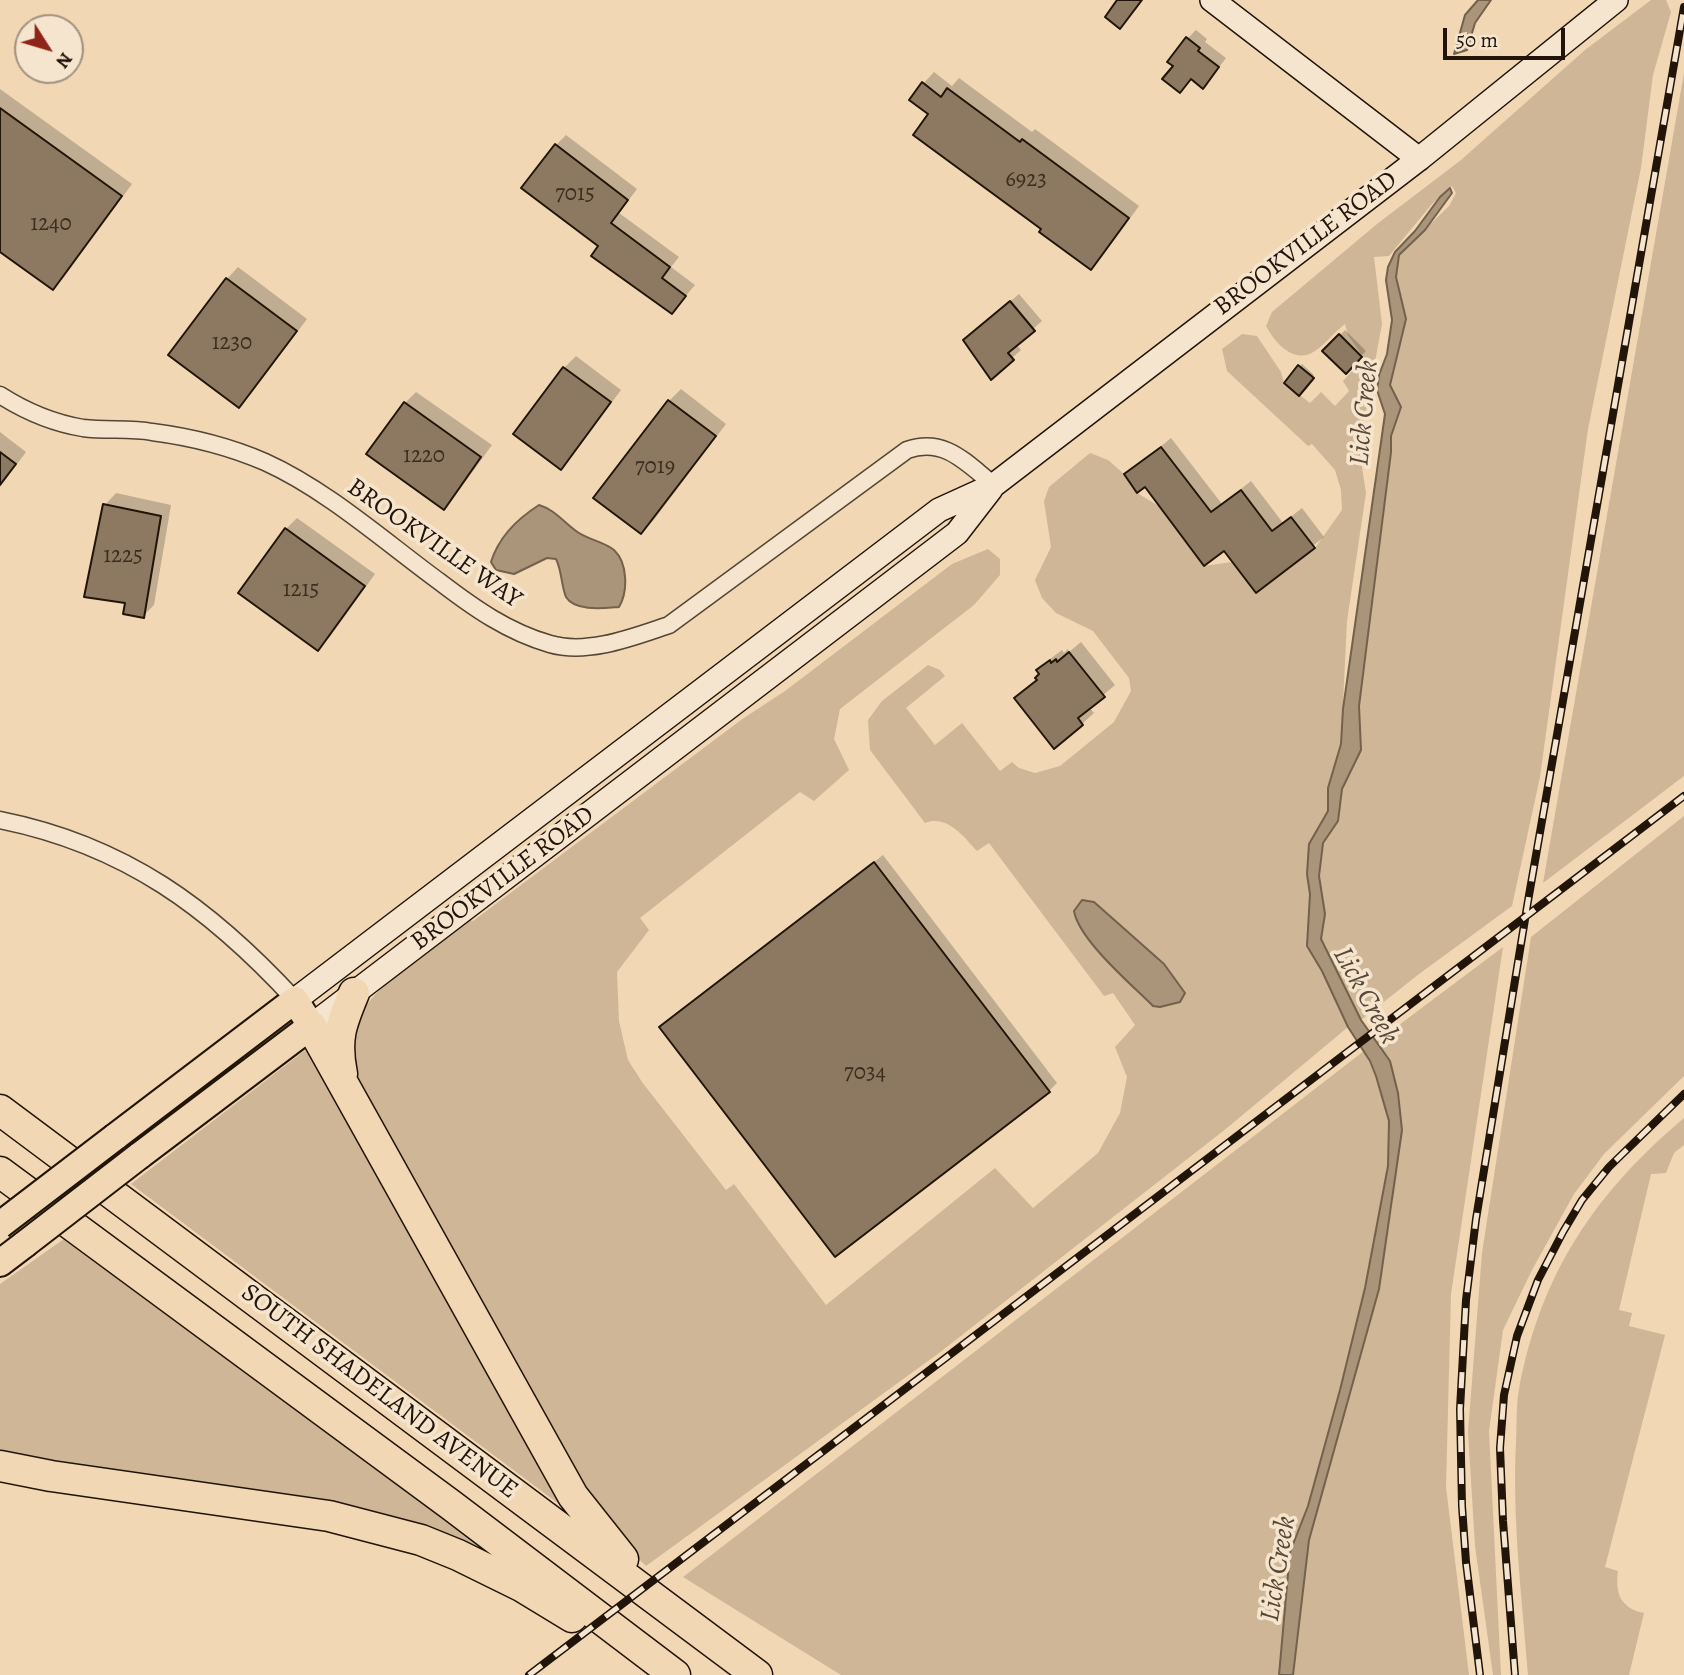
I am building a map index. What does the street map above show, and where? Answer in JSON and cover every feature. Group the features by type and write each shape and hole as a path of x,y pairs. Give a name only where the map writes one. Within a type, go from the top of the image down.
{"highway":[{"path":"345,1084 337,1051 341,1025 354,993"},
{"path":"311,1026 573,1496 617,1554 713,1642"},
{"name":"SOUTH SHADELAND AVENUE","path":"0,1110 757,1675"},
{"name":"SOUTH SHADELAND AVENUE","path":"0,1172 313,1402 675,1675"},
{"path":"0,1466 51,1476 329,1516 421,1540 521,1586 669,1675"},
{"path":"0,1475 51,1476"}],"main road":[{"path":"1212,0 1419,159"},
{"name":"BROOKVILLE ROAD","path":"0,1225 939,510 994,485 1419,159 1616,0"},
{"name":"BROOKVILLE ROAD","path":"0,1263 957,533 994,485"},
{"path":"295,1000 311,1026"}],"street":[{"name":"BROOKVILLE WAY","path":"0,395 33,413 69,425 180,435 223,446 265,462 317,491 482,613 516,632 553,645 586,646 626,639 668,625 907,450 926,445 944,449 994,485"},
{"path":"0,820 86,844 152,877 221,928 295,1000"}],"shaded area":[{"path":"1478,0 1491,0 1475,23 1467,50 1454,54 1465,15"},
{"path":"1651,0 1666,0 1671,12 1653,75 1641,168 1588,429 1540,777 1512,906 1361,1020 1321,939 1325,914 1319,876 1323,843 1338,821 1342,789 1361,750 1359,706 1391,436 1401,407 1390,385 1406,319 1395,277 1399,255 1449,206 1456,193 1452,186 1432,204 1389,256 1374,257 1382,324 1363,426 1361,461 1366,493 1347,621 1341,744 1328,788 1328,811 1309,844 1307,874 1310,894 1307,946 1348,1027 1227,1128 939,1353 646,1566 626,1546 592,1502 355,1079 351,1036 357,1020 382,987 467,919 473,921 952,564 988,549 1000,559 1000,575 974,605 840,709 834,739 849,770 814,801 800,792 640,918 649,930 617,972 619,1021 628,1060 642,1082 726,1190 734,1184 826,1305 995,1168 1033,1208 1098,1153 1120,1113 1127,1077 1115,1047 1135,1025 1113,993 1104,996 989,843 977,851 948,824 933,821 925,823 870,750 868,720 882,701 928,665 940,670 945,676 906,708 935,745 962,723 1000,771 1012,762 1019,768 1035,773 1060,766 1114,722 1131,691 1129,678 1093,631 1056,613 1042,598 1035,580 1051,547 1044,501 1049,487 1090,453 1108,460 1124,474 1137,493 1159,506 1204,566 1232,562 1256,593 1315,548 1342,510 1341,490 1335,470 1312,444 1308,446 1227,371 1222,349 1242,334 1257,336 1281,372 1284,383 1310,403 1321,392 1335,406 1349,391 1343,381 1364,358 1348,335 1345,324 1315,351 1307,355 1293,354 1280,345 1266,326 1272,312 1377,224 1461,160 1585,50"},
{"path":"1684,73 1684,776 1543,883"},
{"name":"Lick Creek","path":"1450,188 1452,193 1425,230 1399,255 1396,277 1406,319 1390,385 1401,407 1391,436 1359,706 1361,750 1342,789 1338,821 1323,843 1319,876 1325,914 1321,939 1361,1020 1390,1061 1398,1093 1402,1130 1379,1289 1309,1540 1293,1675 1279,1675 1290,1552 1308,1506 1340,1390 1365,1288 1388,1166 1389,1121 1376,1076 1307,946 1309,844 1328,811 1328,788 1341,744 1343,709 1385,414 1377,390 1387,354 1392,320 1386,280 1388,267 1395,252"},
{"path":"539,505 579,533 610,547 619,556 625,578 624,594 619,607 591,608 570,602 564,592 556,559 547,558 514,574 496,570 491,562 504,536 516,522"},
{"path":"1684,816 1684,1076 1604,1154 1574,1194 1503,1330 1489,1431 1501,1675 1493,1675 1475,1546 1468,1432 1482,1253 1531,937"},
{"path":"1082,900 1094,902 1164,964 1185,993 1180,1002 1153,1006 1107,961 1078,923 1074,911"},
{"path":"1503,947 1451,1294 1446,1487 1469,1675 1293,1675 1309,1540 1379,1289 1393,1199 1390,1061 1375,1043"},
{"path":"308,1048 571,1513 131,1184"},
{"path":"1364,1051 1376,1076 1389,1121 1388,1166 1365,1288 1340,1390 1308,1506 1290,1552 1279,1675 841,1675 683,1577"},
{"path":"1684,1118 1684,1145 1674,1153 1666,1173 1651,1174 1619,1310 1632,1313 1629,1326 1665,1335 1605,1567 1618,1571 1617,1586 1624,1603 1644,1613 1629,1675 1528,1675 1518,1558 1515,1471 1518,1395 1529,1347 1557,1272 1576,1238 1598,1206 1624,1176 1652,1146"},
{"path":"64,1239 534,1580 511,1569 0,1456 0,1284"}],"building":[{"path":"1117,0 1142,0 1120,29 1105,17"},
{"path":"1186,37 1200,48 1198,51 1219,67 1203,89 1191,79 1180,93 1162,79 1173,66 1167,62"},
{"path":"922,82 941,97 947,88 1129,218 1091,270 1039,232 1041,229 913,135 928,114 909,100"},
{"path":"0,108 122,196 53,290 0,252"},
{"path":"555,144 628,200 611,223 670,267 662,278 686,296 672,314 591,256 598,246 521,188"},
{"path":"226,278 297,331 239,408 168,355"},
{"path":"1010,301 1035,331 1008,353 1014,360 991,380 963,340"},
{"path":"1339,334 1362,357 1346,374 1322,351"},
{"path":"1298,365 1314,378 1299,396 1284,383"},
{"path":"563,367 611,402 561,470 513,434"},
{"path":"668,400 716,436 641,534 593,498"},
{"path":"404,402 481,457 444,510 366,454"},
{"path":"1161,447 1211,512 1241,490 1272,531 1291,517 1315,548 1256,593 1224,551 1204,566 1145,487 1137,493 1124,474"},
{"path":"0,452 16,464 0,485"},
{"path":"103,504 161,516 144,618 123,614 125,603 84,597"},
{"path":"285,528 365,586 318,651 238,593"},
{"path":"1069,652 1105,697 1078,718 1083,725 1054,749 1014,698 1037,680 1035,678 1039,674 1036,670 1050,660 1051,663 1056,659 1057,662"},
{"path":"874,862 1050,1092 835,1257 659,1027"}],"railway":[{"path":"1480,1675 1462,1506 1460,1409 1466,1300 1476,1219 1528,901 1684,7"},
{"path":"529,1675 1684,796"},
{"path":"1515,1675 1500,1448 1504,1395 1517,1336 1538,1280 1582,1200 1609,1167 1684,1094"}]}
